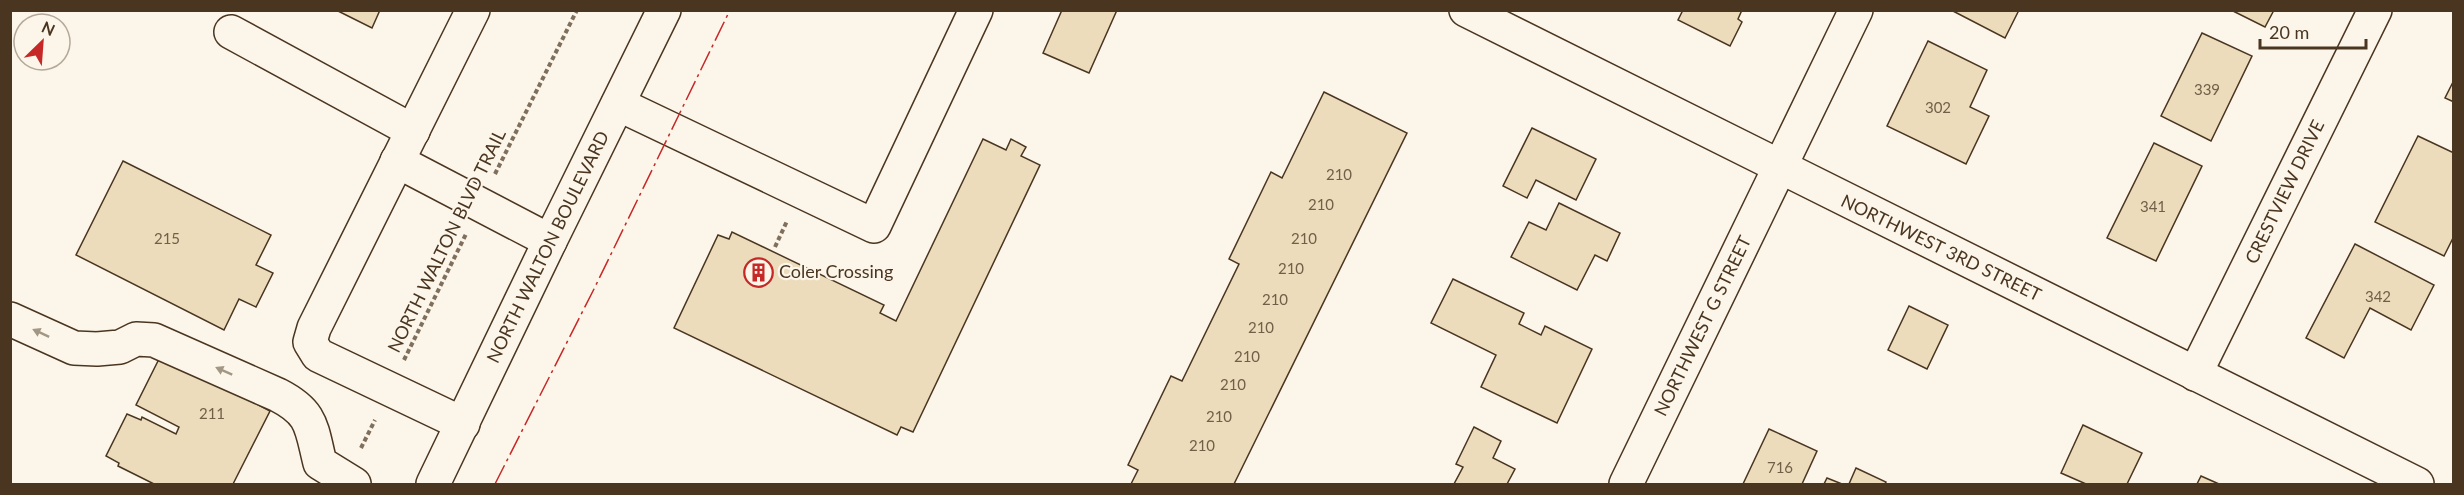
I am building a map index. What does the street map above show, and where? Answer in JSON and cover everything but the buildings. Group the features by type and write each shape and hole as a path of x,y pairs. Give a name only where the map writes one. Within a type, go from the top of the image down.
{"street":[{"path":"463,424 318,354 310,342 314,328 473,10"},
{"name":"NORTH WALTON BOULEVARD","path":"434,484 664,10"},
{"path":"618,104 873,226 976,10"},
{"name":"NORTHWEST 3RD STREET","path":"1466,10 2417,484"},
{"path":"1779,168 1856,10"},
{"name":"CRESTVIEW DRIVE","path":"2195,374 2374,10"},
{"path":"231,32 413,131"},
{"path":"397,161 550,241"},
{"name":"NORTHWEST G STREET","path":"1626,484 1779,168"},
{"path":"10,319 74,348 120,347 136,339 154,340 293,402 308,417 320,463 350,482"}],"path":[{"name":"NORTH WALTON BLVD TRAIL","path":"350,482 390,389 577,10"},
{"path":"775,246 788,219"}],"power":[{"path":"495,484 594,289 730,10"}],"place":[{"name":"Coler Crossing","path":"758,272"}]}
